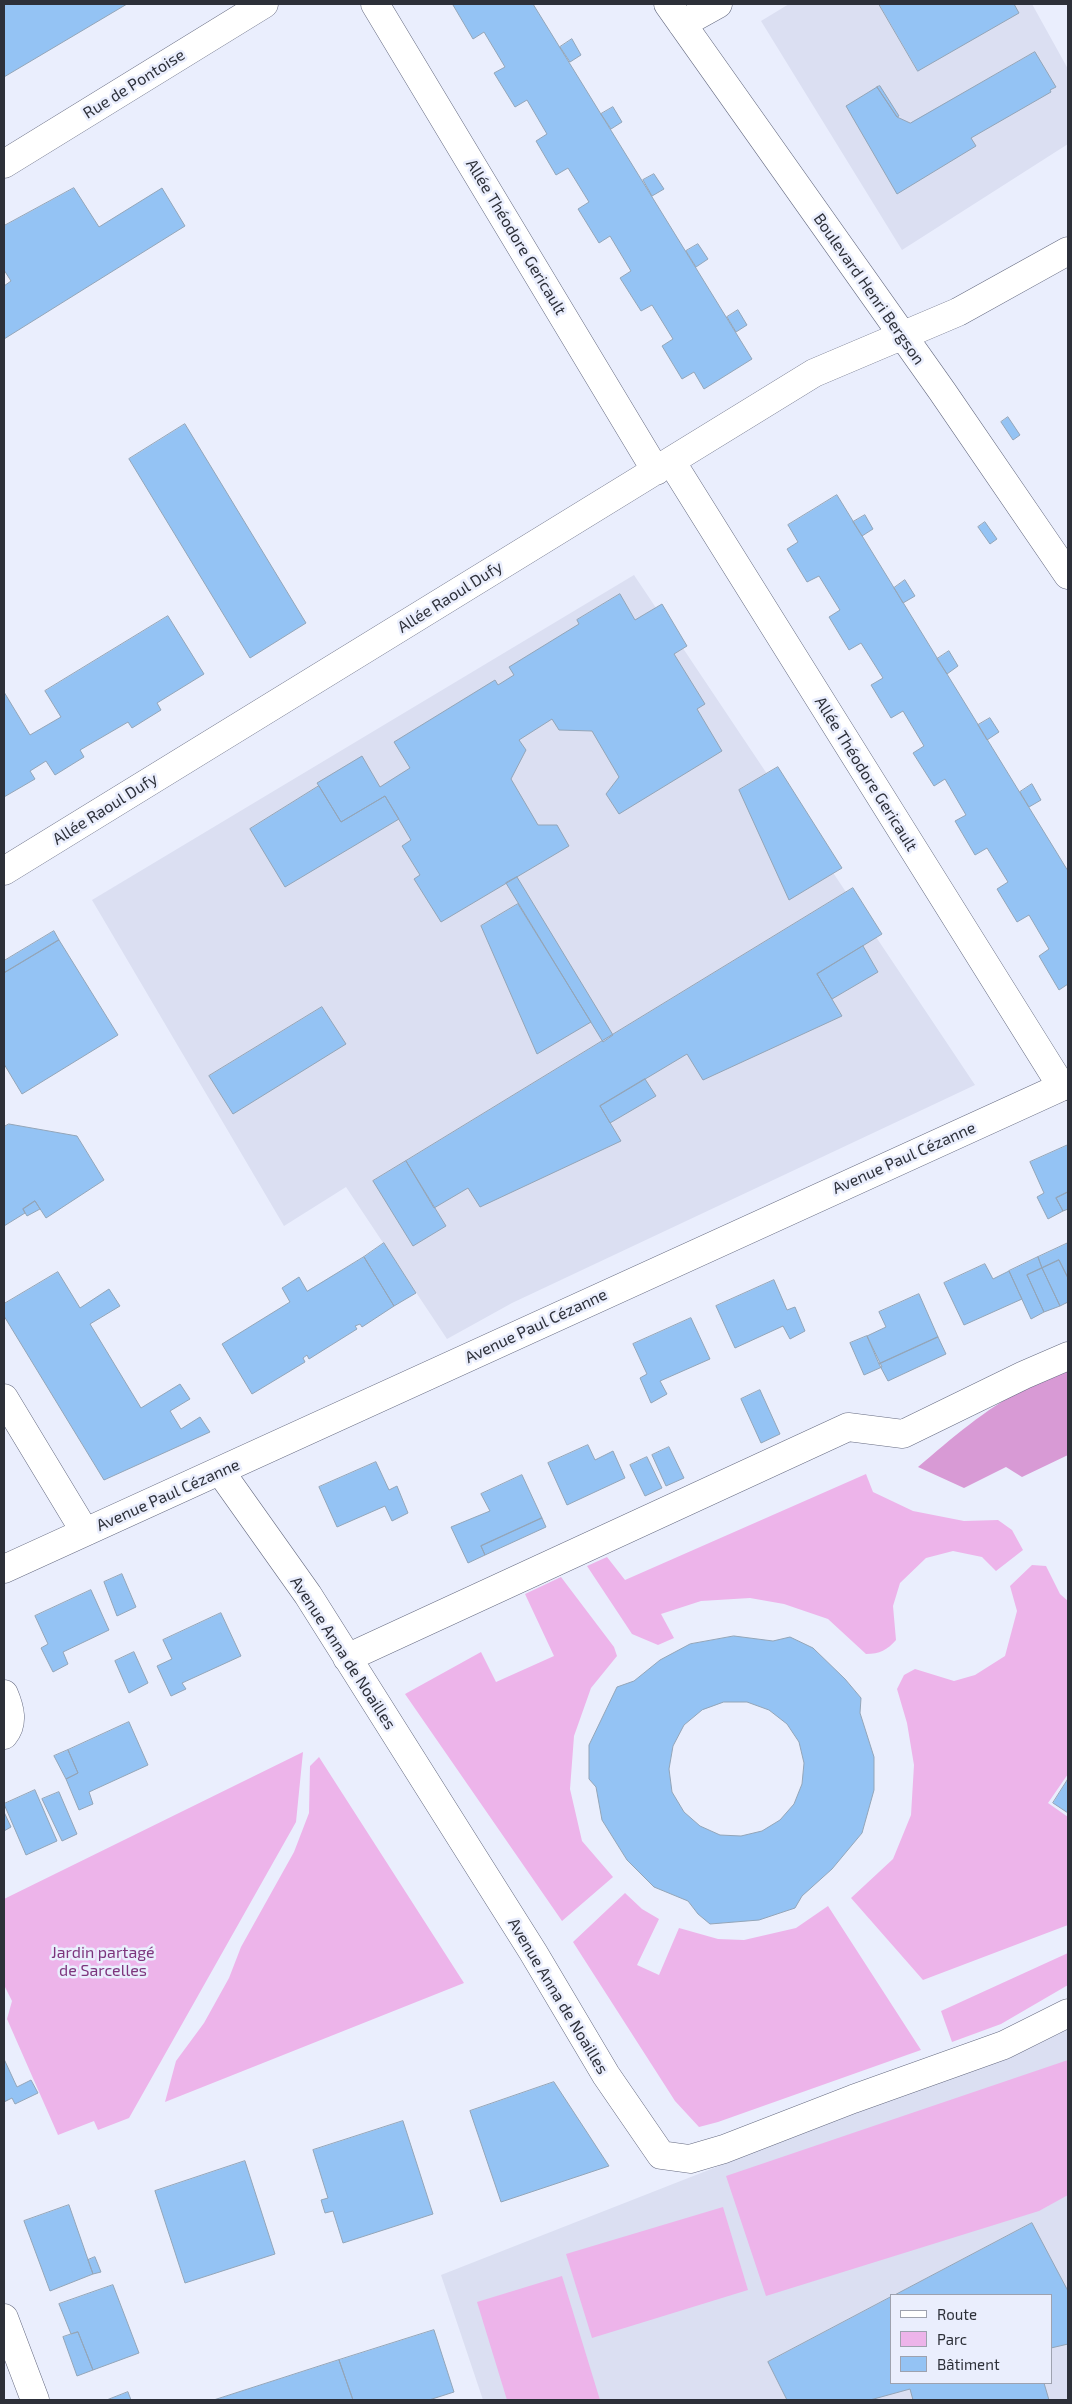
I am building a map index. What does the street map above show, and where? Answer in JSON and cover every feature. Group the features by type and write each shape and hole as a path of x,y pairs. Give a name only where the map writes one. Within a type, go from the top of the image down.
{"street":[{"name":"Rue de Pontoise","path":"4,164 264,4"},
{"name":"Allée Théodore Gericault","path":"375,4 664,466 1065,1085"},
{"path":"675,14 718,4"},
{"name":"Boulevard Henri Bergson","path":"675,14 902,334 1068,575"},
{"name":"Allée Raoul Dufy","path":"4,872 814,373 902,334 958,312 1068,251"},
{"name":"Avenue Paul Cézanne","path":"4,1569 1065,1085"},
{"path":"347,1658 848,1428 903,1434 1024,1374 1068,1356"},
{"path":"4,1398 85,1532"},
{"name":"Avenue Anna de Noailles","path":"220,1471 308,1595 533,1952 606,2075 661,2155 690,2159 724,2149 853,2099 1004,2045 1068,2013"},
{"path":"4,1694 10,1715 10,1725 4,1735"},
{"path":"4,2318 35,2400"}],"shaded area":[{"path":"789,4 1032,4 1068,69 1068,144 902,250 761,21"},
{"path":"634,575 975,1085 512,1303 447,1339 346,1187 284,1226 92,900"},
{"path":"1068,1371 1068,1455 1022,1477 1006,1467 964,1488 918,1467 996,1405 1030,1386"},
{"path":"1068,2029 1068,2400 483,2400 441,2275"}],"green space":[{"path":"866,1474 873,1492 913,1511 964,1521 998,1520 1012,1530 1023,1550 996,1571 982,1557 953,1551 926,1558 900,1583 893,1606 896,1640 883,1651 866,1654 828,1619 784,1604 750,1598 701,1601 661,1614 674,1638 658,1645 632,1634 587,1566 607,1557 625,1580"},
{"path":"1032,1565 1046,1566 1060,1594 1068,1601 1068,1774 1048,1803 1068,1817 1068,1925 923,1980 851,1898 893,1859 911,1815 914,1765 907,1723 897,1689 904,1675 915,1669 954,1681 975,1675 1005,1656 1017,1611 1010,1586"},
{"path":"561,1577 614,1647 617,1656 591,1688 574,1736 570,1789 582,1841 613,1877 562,1921 405,1694 481,1652 496,1682 554,1656 525,1594"},
{"name":"Jardin partagé de Sarcelles","path":"303,1752 296,1822 129,2118 98,2130 94,2121 58,2135 7,2019 12,2001 4,1985 4,1899"},
{"path":"319,1757 464,1983 165,2102 176,2061 204,2023 229,1978 241,1947 294,1852 309,1813 310,1766"},
{"path":"625,1893 642,1909 659,1919 637,1965 659,1975 679,1928 718,1939 744,1940 796,1928 828,1906 921,2050 718,2122 699,2127 675,2101 573,1942"},
{"path":"1068,1953 1068,1985 1001,2024 952,2042 941,2011"},
{"path":"1068,2060 1068,2195 1039,2211 766,2296 726,2176"},
{"path":"723,2207 748,2290 592,2338 566,2254"},
{"path":"562,2276 600,2400 507,2400 477,2302"}],"building":[{"path":"4,4 127,4 4,77"},
{"path":"533,4 752,359 704,389 694,372 682,379 662,346 673,339 652,305 641,311 620,278 631,271 610,236 599,243 578,209 589,202 568,168 556,175 536,141 547,134 527,100 515,107 494,73 505,67 484,32 473,39 453,5"},
{"path":"879,4 1014,4 1019,13 918,71"},
{"path":"572,39 581,55 570,62 560,47"},
{"path":"1035,52 1056,87 1050,90 1051,92 971,138 976,146 897,194 846,106 877,87 897,117 910,123"},
{"path":"880,86 899,116 897,117 877,87"},
{"path":"613,107 622,122 611,129 601,114"},
{"path":"654,174 664,189 652,196 643,180"},
{"path":"74,188 99,227 162,188 185,226 4,339 4,286 11,281 4,270 4,226"},
{"path":"698,244 708,259 696,267 686,251"},
{"path":"738,310 747,325 736,332 727,317"},
{"path":"1008,417 1020,435 1013,440 1001,422"},
{"path":"185,424 306,623 250,658 129,459"},
{"path":"837,495 1068,871 1068,984 1059,990 1039,956 1049,949 1029,915 1017,922 997,889 1008,882 987,848 975,855 955,821 966,815 945,779 934,786 913,753 924,746 903,711 891,718 871,685 883,678 861,643 849,650 829,617 840,610 819,576 807,582 787,549 798,542 788,525"},
{"path":"865,515 873,529 862,536 853,522"},
{"path":"985,522 997,539 990,544 978,527"},
{"path":"905,580 915,596 903,603 894,588"},
{"path":"620,594 635,620 662,604 687,646 674,654 705,704 697,709 722,751 619,814 606,794 619,777 592,731 559,730 552,719 519,740 526,750 511,779 538,825 557,825 569,846 441,922 414,879 420,875 402,846 411,840 385,796 341,822 317,783 362,756 380,787 410,768 394,742 495,680 498,685 514,675 509,667 579,624 577,620"},
{"path":"168,616 204,674 157,703 161,710 132,728 128,722 80,750 84,757 55,775 46,761 30,771 35,779 4,797 4,692 30,735 61,717 45,691"},
{"path":"949,651 958,666 947,674 937,659"},
{"path":"990,718 999,732 987,740 978,725"},
{"path":"778,767 842,868 789,900 739,790"},
{"path":"1032,784 1041,800 1029,807 1020,792"},
{"path":"319,786 341,822 385,796 399,819 285,887 250,829"},
{"path":"517,877 613,1035 603,1042 506,883"},
{"path":"853,888 882,934 817,974 842,1016 703,1080 687,1054 600,1106 621,1141 480,1207 468,1188 434,1208 406,1161"},
{"path":"518,904 591,1022 537,1054 481,926"},
{"path":"54,931 59,940 4,973 4,961"},
{"path":"59,940 118,1035 22,1094 4,1064 4,973"},
{"path":"863,946 878,972 832,999 817,974"},
{"path":"322,1007 346,1044 233,1114 209,1076"},
{"path":"645,1079 656,1096 610,1123 600,1106"},
{"path":"9,1124 77,1136 104,1180 46,1218 35,1201 23,1209 25,1213 4,1226 4,1127"},
{"path":"1068,1145 1068,1192 1056,1198 1063,1211 1048,1219 1037,1197 1044,1193 1030,1162"},
{"path":"406,1161 446,1226 413,1246 373,1181"},
{"path":"1068,1192 1068,1209 1063,1211 1056,1198"},
{"path":"35,1201 40,1209 27,1216 23,1209"},
{"path":"384,1243 416,1293 394,1306 364,1257"},
{"path":"1068,1243 1068,1278 1059,1260 1042,1268 1038,1257"},
{"path":"364,1257 394,1306 362,1327 360,1324 355,1326 357,1329 309,1359 307,1355 303,1358 305,1362 252,1394 222,1344 290,1302 282,1288 299,1277 307,1291"},
{"path":"1038,1257 1042,1268 1027,1275 1044,1312 1031,1319 1009,1271"},
{"path":"1059,1260 1068,1278 1068,1302 1060,1306 1042,1268"},
{"path":"985,1264 993,1279 1009,1271 1022,1299 964,1325 944,1283"},
{"path":"1042,1268 1060,1306 1044,1312 1027,1275"},
{"path":"58,1272 80,1308 109,1289 120,1306 90,1324 141,1408 180,1384 190,1399 170,1411 181,1429 200,1417 210,1432 104,1480 4,1316 4,1304"},
{"path":"774,1280 787,1310 795,1307 805,1331 790,1339 783,1326 735,1348 716,1306"},
{"path":"919,1294 938,1337 879,1364 867,1336 886,1327 879,1312"},
{"path":"691,1318 710,1359 660,1381 667,1394 651,1403 640,1378 647,1374 633,1344"},
{"path":"867,1336 882,1367 864,1375 850,1343"},
{"path":"938,1337 946,1354 888,1381 879,1364"},
{"path":"760,1390 780,1434 761,1443 741,1399"},
{"path":"588,1445 595,1460 613,1451 625,1478 567,1505 548,1463"},
{"path":"669,1447 684,1478 666,1486 652,1455"},
{"path":"647,1457 662,1488 645,1496 630,1465"},
{"path":"376,1462 389,1490 397,1486 408,1513 392,1521 385,1506 337,1527 319,1487"},
{"path":"522,1475 542,1518 481,1546 485,1555 468,1563 451,1527 490,1511 481,1494"},
{"path":"542,1518 546,1527 485,1555 481,1546"},
{"path":"122,1574 136,1607 117,1616 104,1582"},
{"path":"91,1590 109,1630 63,1652 68,1664 53,1672 41,1648 48,1644 35,1616"},
{"path":"221,1613 241,1656 182,1683 186,1689 171,1696 157,1666 172,1659 163,1640"},
{"path":"734,1636 773,1641 790,1637 813,1648 845,1679 861,1698 860,1713 874,1757 874,1790 862,1833 832,1869 802,1896 795,1908 759,1920 710,1924 698,1914 688,1901 654,1887 627,1860 602,1820 596,1787 589,1779 589,1745 617,1687 634,1681 660,1660 690,1644","holes":["724,1702 747,1702 769,1710 787,1724 799,1742 804,1763 802,1784 794,1804 780,1820 762,1831 741,1836 720,1835 700,1826 684,1812 672,1792 669,1769 673,1746 684,1725 702,1710"]},
{"path":"134,1652 148,1683 129,1693 115,1661"},
{"path":"129,1722 148,1765 89,1792 93,1804 79,1810 66,1779 78,1773 68,1750"},
{"path":"68,1750 78,1773 66,1779 54,1756"},
{"path":"1068,1779 1068,1813 1053,1803"},
{"path":"35,1790 57,1841 26,1855 4,1804"},
{"path":"59,1792 77,1834 62,1841 42,1799"},
{"path":"4,1812 11,1827 4,1831"},
{"path":"4,2059 17,2087 31,2080 38,2093 15,2104 12,2098 4,2102"},
{"path":"554,2082 609,2166 501,2202 470,2111"},
{"path":"403,2121 433,2214 343,2243 333,2211 325,2213 321,2200 328,2198 313,2150"},
{"path":"245,2161 275,2254 185,2283 155,2191"},
{"path":"69,2205 93,2274 50,2291 24,2221"},
{"path":"1032,2223 1068,2291 1068,2344 1052,2348 1052,2294 897,2294"},
{"path":"95,2257 101,2272 93,2274 88,2260"},
{"path":"113,2285 139,2353 93,2370 78,2332 71,2334 59,2304"},
{"path":"890,2298 890,2384 1044,2384 1049,2400 913,2400 910,2389 870,2400 787,2400 768,2362"},
{"path":"434,2330 454,2392 429,2400 353,2400 339,2360"},
{"path":"78,2332 93,2370 77,2376 63,2337"},
{"path":"339,2360 353,2400 214,2400"},
{"path":"128,2392 131,2400 107,2400"}]}
